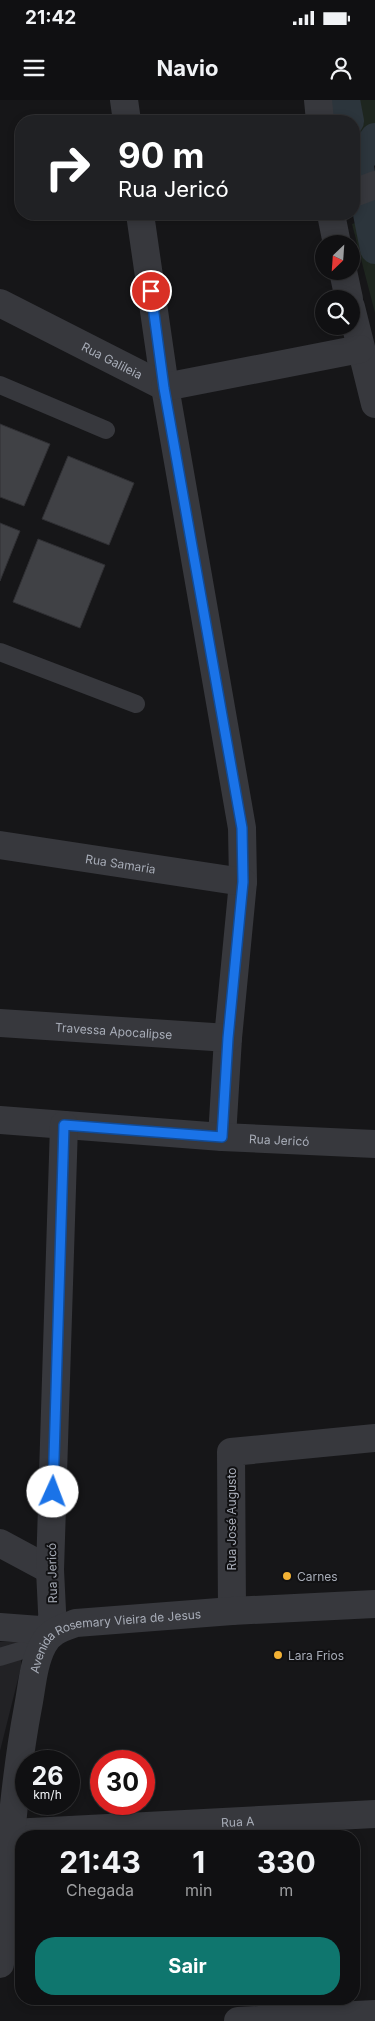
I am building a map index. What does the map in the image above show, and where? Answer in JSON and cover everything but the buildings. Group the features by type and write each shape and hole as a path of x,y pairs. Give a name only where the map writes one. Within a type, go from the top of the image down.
{"street":[{"path":"124,100 126,115"},
{"path":"318,100 319,115"},
{"path":"360,191 375,185"},
{"path":"141,220 164,388 242,828 243,882 228,1038 222,1137"},
{"path":"332,220 336,235"},
{"name":"Rua Galileia","path":"0,303 164,388"},
{"path":"357,335 375,404"},
{"path":"164,388 360,349"},
{"name":"Rua Samaria","path":"0,845 243,882"},
{"name":"Travessa Apocalipse","path":"0,1023 228,1038"},
{"name":"Rua Jericó","path":"0,1120 222,1137 375,1144"},
{"name":"Rua Jericó","path":"48,1637 64,1125"},
{"name":"Rua José Augusto","path":"232,1611 231,1452 375,1438"},
{"path":"0,1542 50,1570"},
{"name":"Avenida Rosemary Vieira de Jesus","path":"0,1964 24,1729 37,1660 48,1637 76,1623 232,1611 375,1604"},
{"path":"0,1627 48,1637"},
{"name":"Rua A","path":"69,1830 375,1814"},
{"path":"238,2021 375,2014"}],"lane":[{"path":"0,385 106,430"},
{"path":"0,652 136,704"},
{"path":"0,1656 48,1637"}],"shaded area":[{"path":"335,100 375,100 375,149 360,152 360,115 336,115"},
{"path":"375,217 375,313 360,255 360,235 355,235 352,224"},
{"path":"0,1642 21,1642 21,1667 0,1751"}],"waterway":[{"path":"345,100 348,115"},
{"path":"360,160 375,138"},
{"path":"360,173 375,249"}],"place":[{"name":"Carnes","path":"287,1576"},
{"name":"Lara Frios","path":"278,1655"}],"route":[{"path":"53,1492 64,1125 222,1137 228,1038 243,882 242,828 164,388 151,291"}]}
